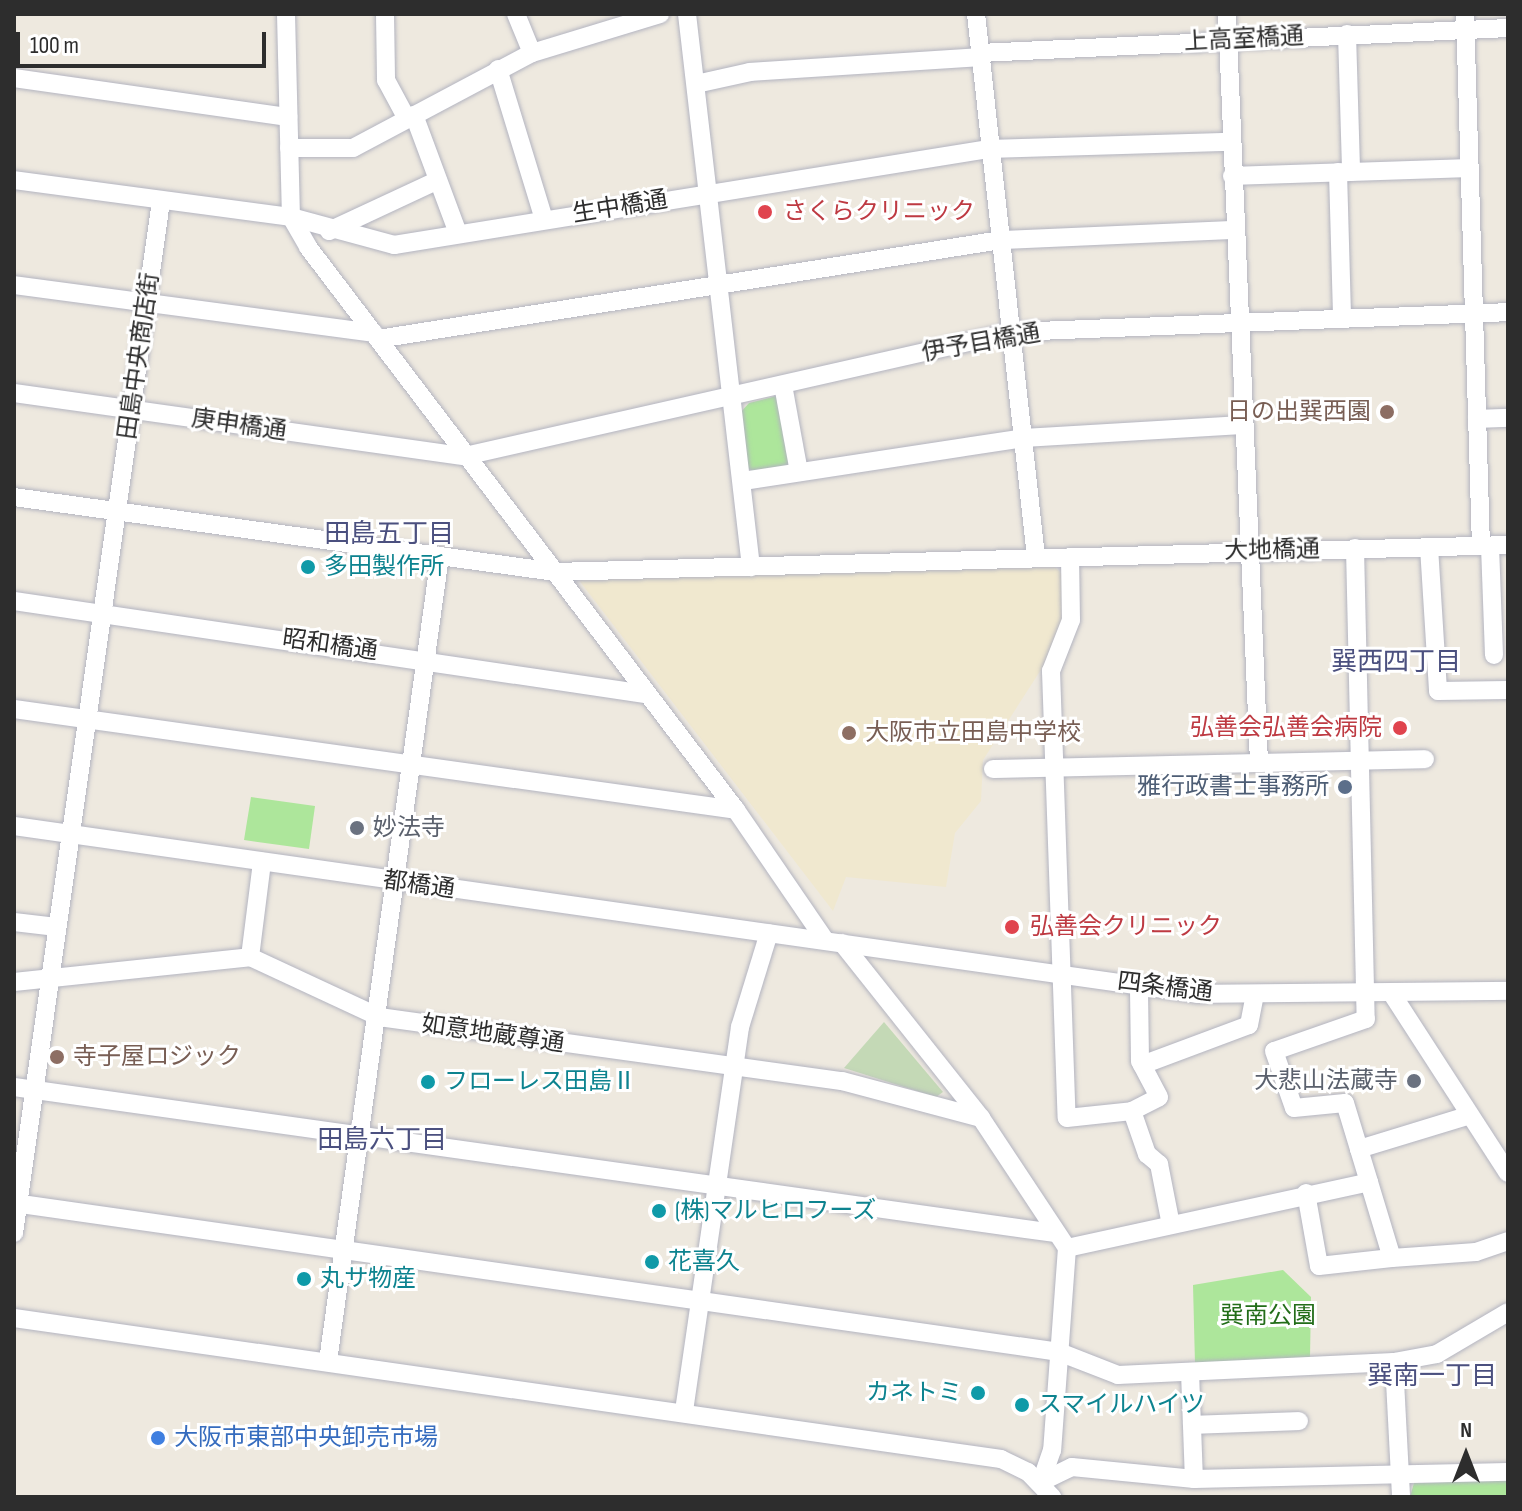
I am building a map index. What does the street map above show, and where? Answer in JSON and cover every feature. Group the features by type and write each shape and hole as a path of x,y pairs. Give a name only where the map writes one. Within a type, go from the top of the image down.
{"street":[{"path":"286,14 291,217 465,456 833,942 981,1118 1054,1233 1067,1248 1047,1490"},
{"path":"385,14 386,80 411,117 458,233"},
{"path":"516,14 532,53"},
{"path":"289,148 353,148 532,53 660,14"},
{"path":"687,14 751,567"},
{"path":"976,14 1036,557"},
{"path":"1227,14 1242,425 1259,763"},
{"path":"1465,22 1477,419 1493,546 1494,655"},
{"name":"上高室橋通","path":"696,84 750,72 981,55 1347,34 1465,22 1508,28"},
{"path":"1342,318 1347,34"},
{"path":"498,69 544,219"},
{"path":"14,78 288,117"},
{"name":"生中橋通","path":"14,180 291,217 329,231 394,245 989,149 1230,142"},
{"path":"1232,176 1469,168"},
{"path":"329,231 436,181"},
{"name":"田島中央商店街","path":"14,1233 161,201"},
{"path":"14,285 376,336 720,288 1001,240 1234,230"},
{"name":"伊予目橋通","path":"465,456 1013,332 1508,312"},
{"path":"783,385 799,472"},
{"name":"庚申橋通","path":"14,393 465,456"},
{"path":"1477,419 1508,418"},
{"path":"743,481 1024,438 1242,425"},
{"name":"大地橋通","path":"14,497 555,572 1248,550 1493,546"},
{"path":"1429,547 1438,691 1508,690"},
{"path":"1355,548 1363,762 1366,1019 1274,1051 1294,1108 1345,1103 1392,1258"},
{"path":"328,1361 399,882 411,765 440,556"},
{"path":"1070,557 1071,620 1051,671 1058,973 1067,1118 1132,1111 1159,1097 1142,1065 1139,986"},
{"name":"昭和橋通","path":"14,601 425,659 645,694"},
{"path":"14,709 736,810"},
{"path":"993,769 1425,759"},
{"name":"都橋通","path":"14,826 833,942"},
{"path":"14,982 49,981 250,957 262,862"},
{"path":"14,922 57,927"},
{"path":"684,1411 734,1068 769,933"},
{"name":"四条橋通","path":"833,942 1139,986 1255,995 1508,991"},
{"name":"如意地蔵尊通","path":"250,957 379,1017 842,1081 981,1118"},
{"path":"1392,994 1508,1173"},
{"path":"1142,1065 1249,1025 1255,995"},
{"path":"14,1087 1054,1233"},
{"path":"1132,1111 1147,1154 1159,1164 1171,1225"},
{"path":"1359,1149 1470,1115"},
{"path":"1067,1248 1306,1193 1369,1182"},
{"path":"1306,1193 1319,1266 1476,1252 1508,1241"},
{"path":"16,1204 701,1297 1059,1352 1118,1375 1394,1362 1437,1354 1508,1312"},
{"path":"14,1318 684,1411 1001,1459 1047,1490"},
{"path":"1394,1362 1401,1497"},
{"path":"1190,1372 1194,1479"},
{"path":"1192,1425 1299,1421"},
{"path":"1047,1490 1072,1467 1194,1479 1508,1472"}],"shaded area":[{"name":"大阪市立田島中学校","path":"1055,567 1063,575 1064,615 1053,651 983,760 981,801 955,833 946,887 846,877 833,911 578,579"}],"green space":[{"path":"780,395 790,468 755,473 746,467 740,413 749,403"},
{"path":"251,797 315,806 309,849 244,840"},
{"path":"884,1022 943,1092 936,1097 844,1068"},
{"name":"巽南公園","path":"1283,1270 1311,1297 1310,1358 1195,1364 1193,1285"},
{"path":"1508,1480 1508,1497 1410,1497 1414,1483"}],"place":[{"name":"さくらクリニック","path":"765,212"},
{"name":"日の出巽西園","path":"1387,412"},
{"name":"多田製作所","path":"308,567"},
{"name":"弘善会弘善会病院","path":"1400,728"},
{"name":"大阪市立田島中学校","path":"849,733"},
{"name":"雅行政書士事務所","path":"1345,787"},
{"name":"妙法寺","path":"357,828"},
{"name":"弘善会クリニック","path":"1012,927"},
{"name":"寺子屋ロジック","path":"57,1057"},
{"name":"大悲山法蔵寺","path":"1414,1081"},
{"name":"フローレス田島Ⅱ","path":"428,1082"},
{"name":"(株)マルヒロフーズ","path":"659,1211"},
{"name":"花喜久","path":"652,1262"},
{"name":"丸サ物産","path":"304,1279"},
{"name":"カネトミ","path":"978,1393"},
{"name":"スマイルハイツ","path":"1022,1405"},
{"name":"大阪市東部中央卸売市場","path":"158,1438"}],"district":[{"name":"田島五丁目","path":"389,535"},
{"name":"巽西四丁目","path":"1396,663"},
{"name":"田島六丁目","path":"382,1141"},
{"name":"巽南一丁目","path":"1432,1377"}]}
